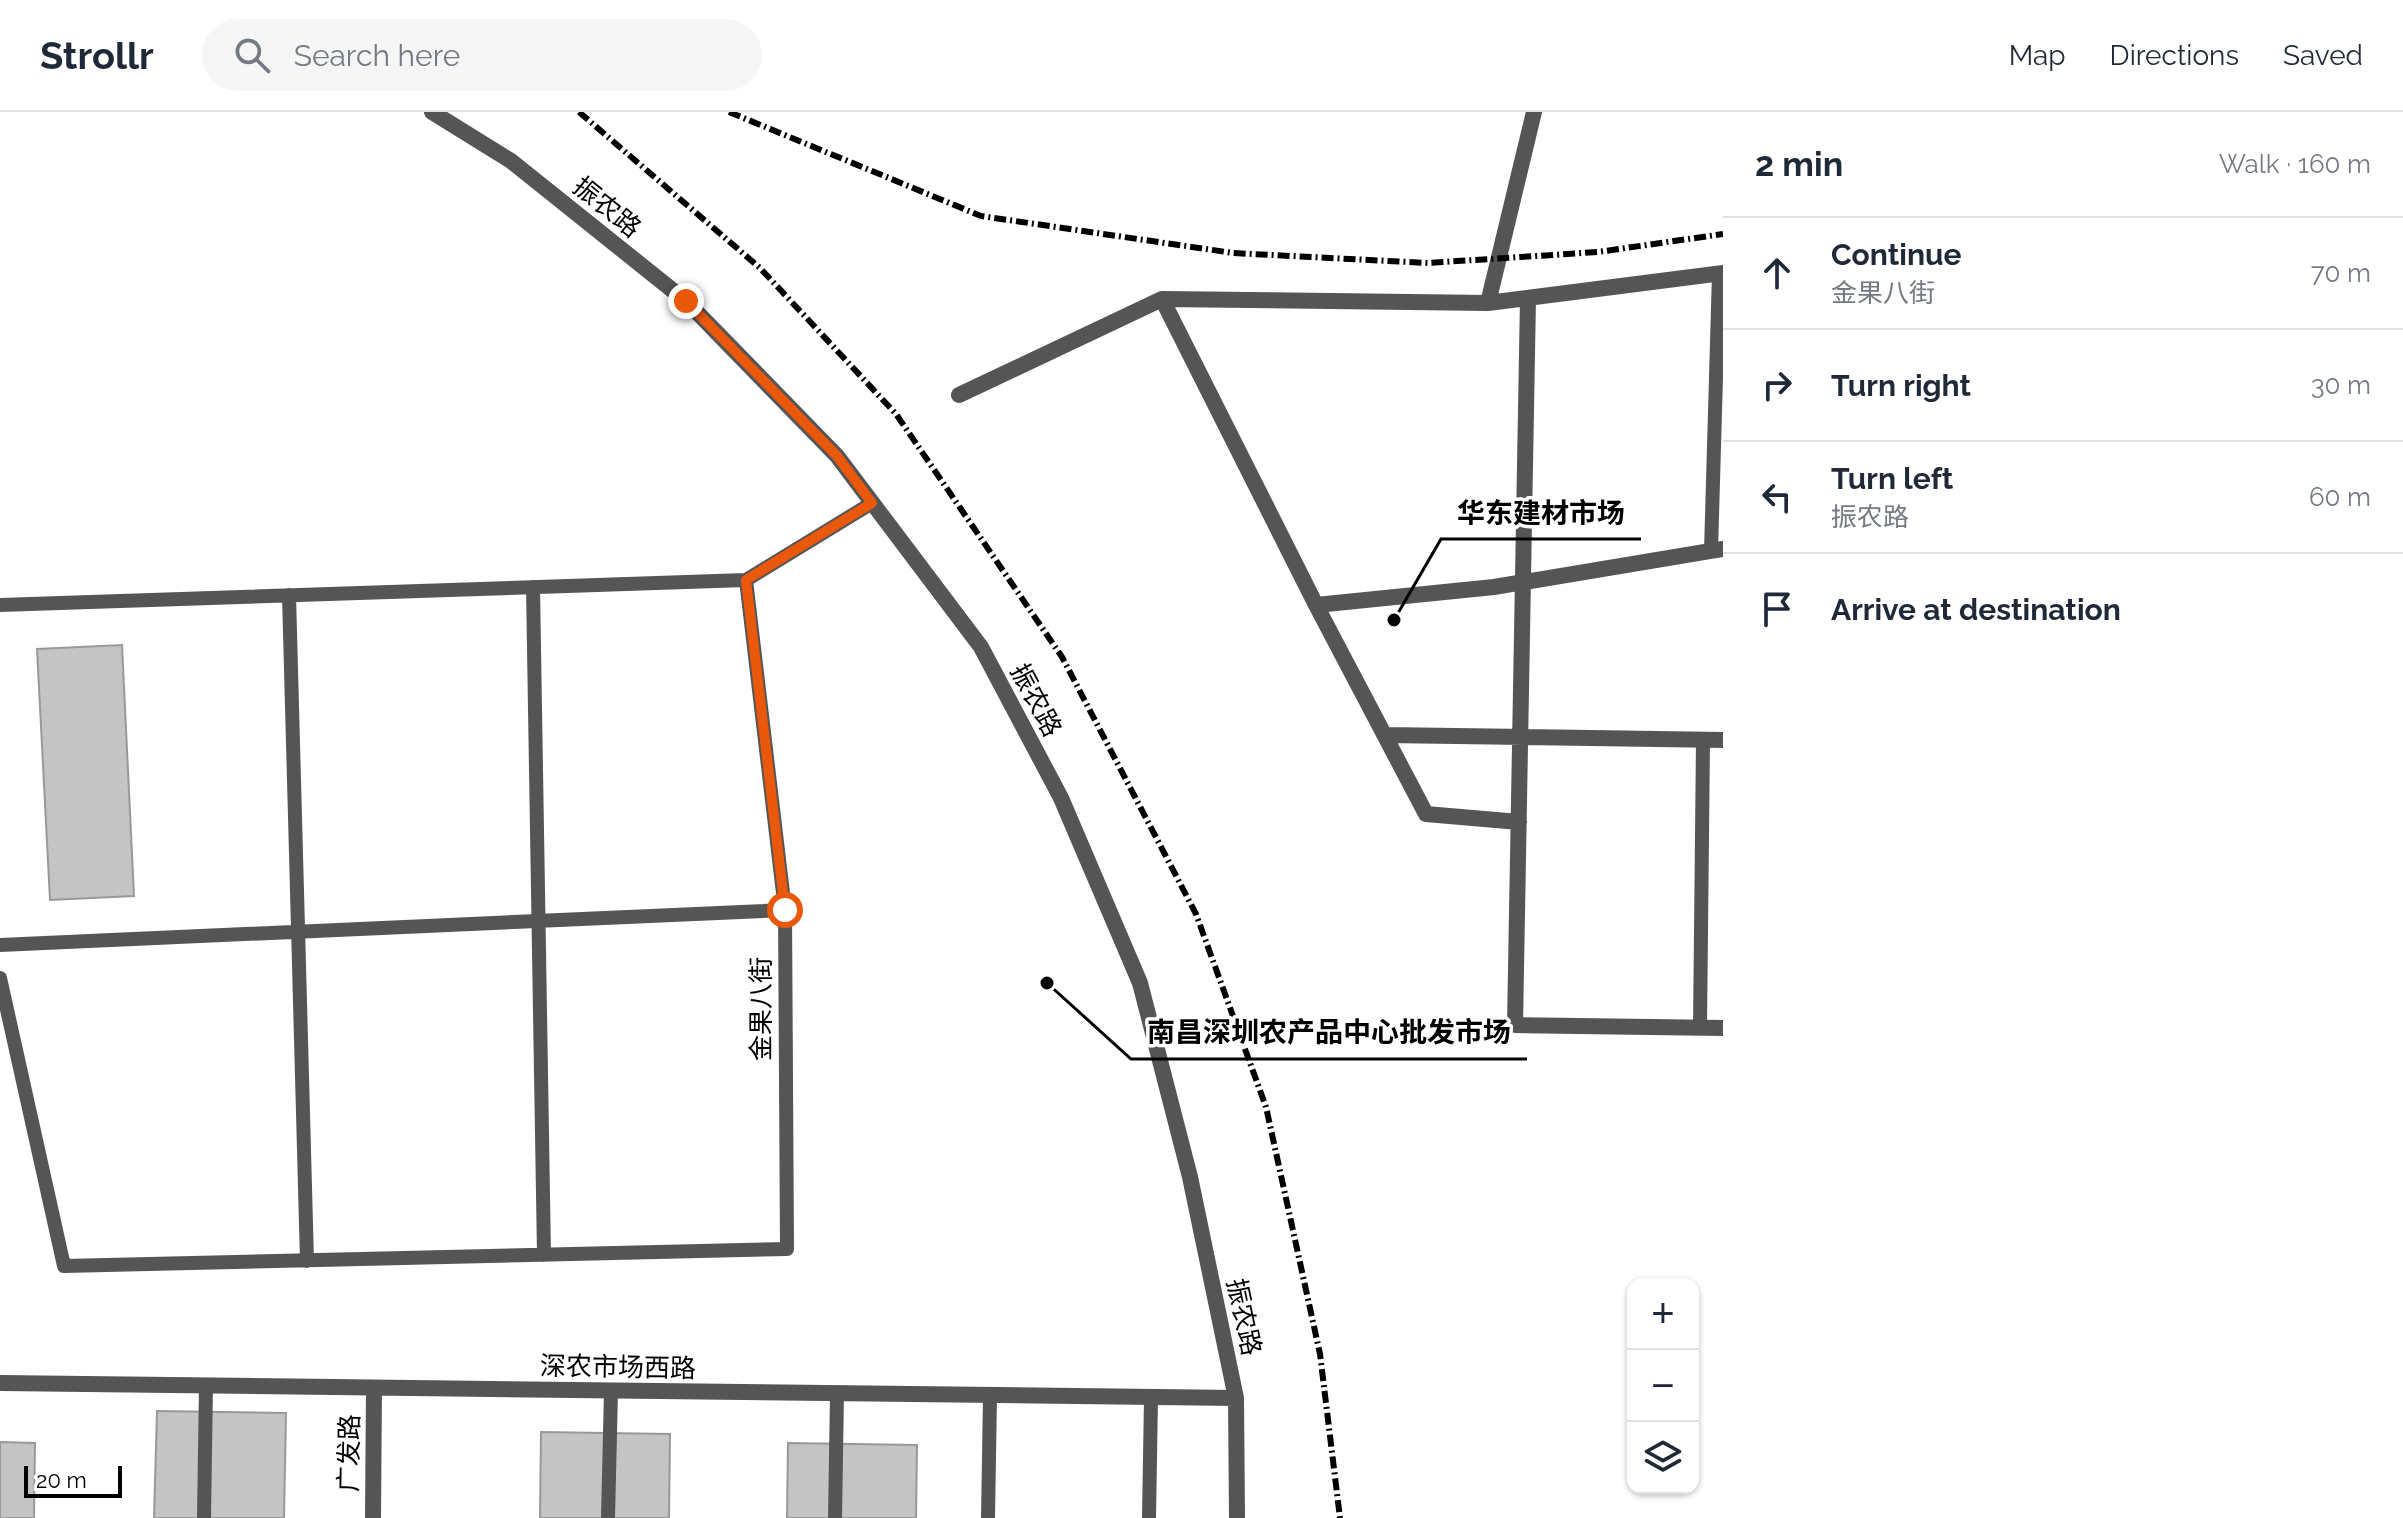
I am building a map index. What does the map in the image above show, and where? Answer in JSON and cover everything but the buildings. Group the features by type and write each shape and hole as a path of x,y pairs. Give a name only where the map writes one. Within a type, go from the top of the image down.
{"street":[{"name":"振农路","path":"432,112 511,161 686,301 837,456 981,647 1061,798 1140,983 1190,1177 1236,1398 1237,1518"},
{"path":"1488,303 1534,112"},
{"path":"959,395 1162,299 1488,303 1721,273"},
{"path":"1528,298 1515,1025 1723,1028"},
{"path":"1162,299 1316,605 1426,814 1519,822"},
{"path":"1316,605 1494,587 1717,550"},
{"path":"1385,735 1723,740"},
{"name":"深农市场西路","path":"0,1383 1236,1398"},
{"name":"广发路","path":"373,1518 374,1388"}],"lane":[{"path":"1717,550 1721,273"},
{"path":"0,605 746,580 872,503"},
{"name":"金果八街","path":"544,1255 787,1249 785,910 746,580"},
{"path":"0,978 64,1266 544,1255 533,587"},
{"path":"289,595 307,1261"},
{"path":"1700,1028 1703,740"},
{"path":"0,945 785,910"},
{"path":"204,1518 206,1385"},
{"path":"608,1518 611,1391"},
{"path":"835,1518 837,1394"},
{"path":"988,1518 990,1396"},
{"path":"1149,1518 1151,1398"}],"railway":[{"path":"579,112 760,268 896,414 1062,657 1196,914 1266,1107 1320,1354 1340,1518"},
{"path":"729,112 981,216 1233,253 1428,263 1598,252 1723,234"}],"place":[{"name":"华东建材市场","path":"1394,620"},
{"name":"南昌深圳农产品中心批发市场","path":"1047,983"}],"route":[{"path":"686,301 837,456 872,503 746,580 785,910"}]}
